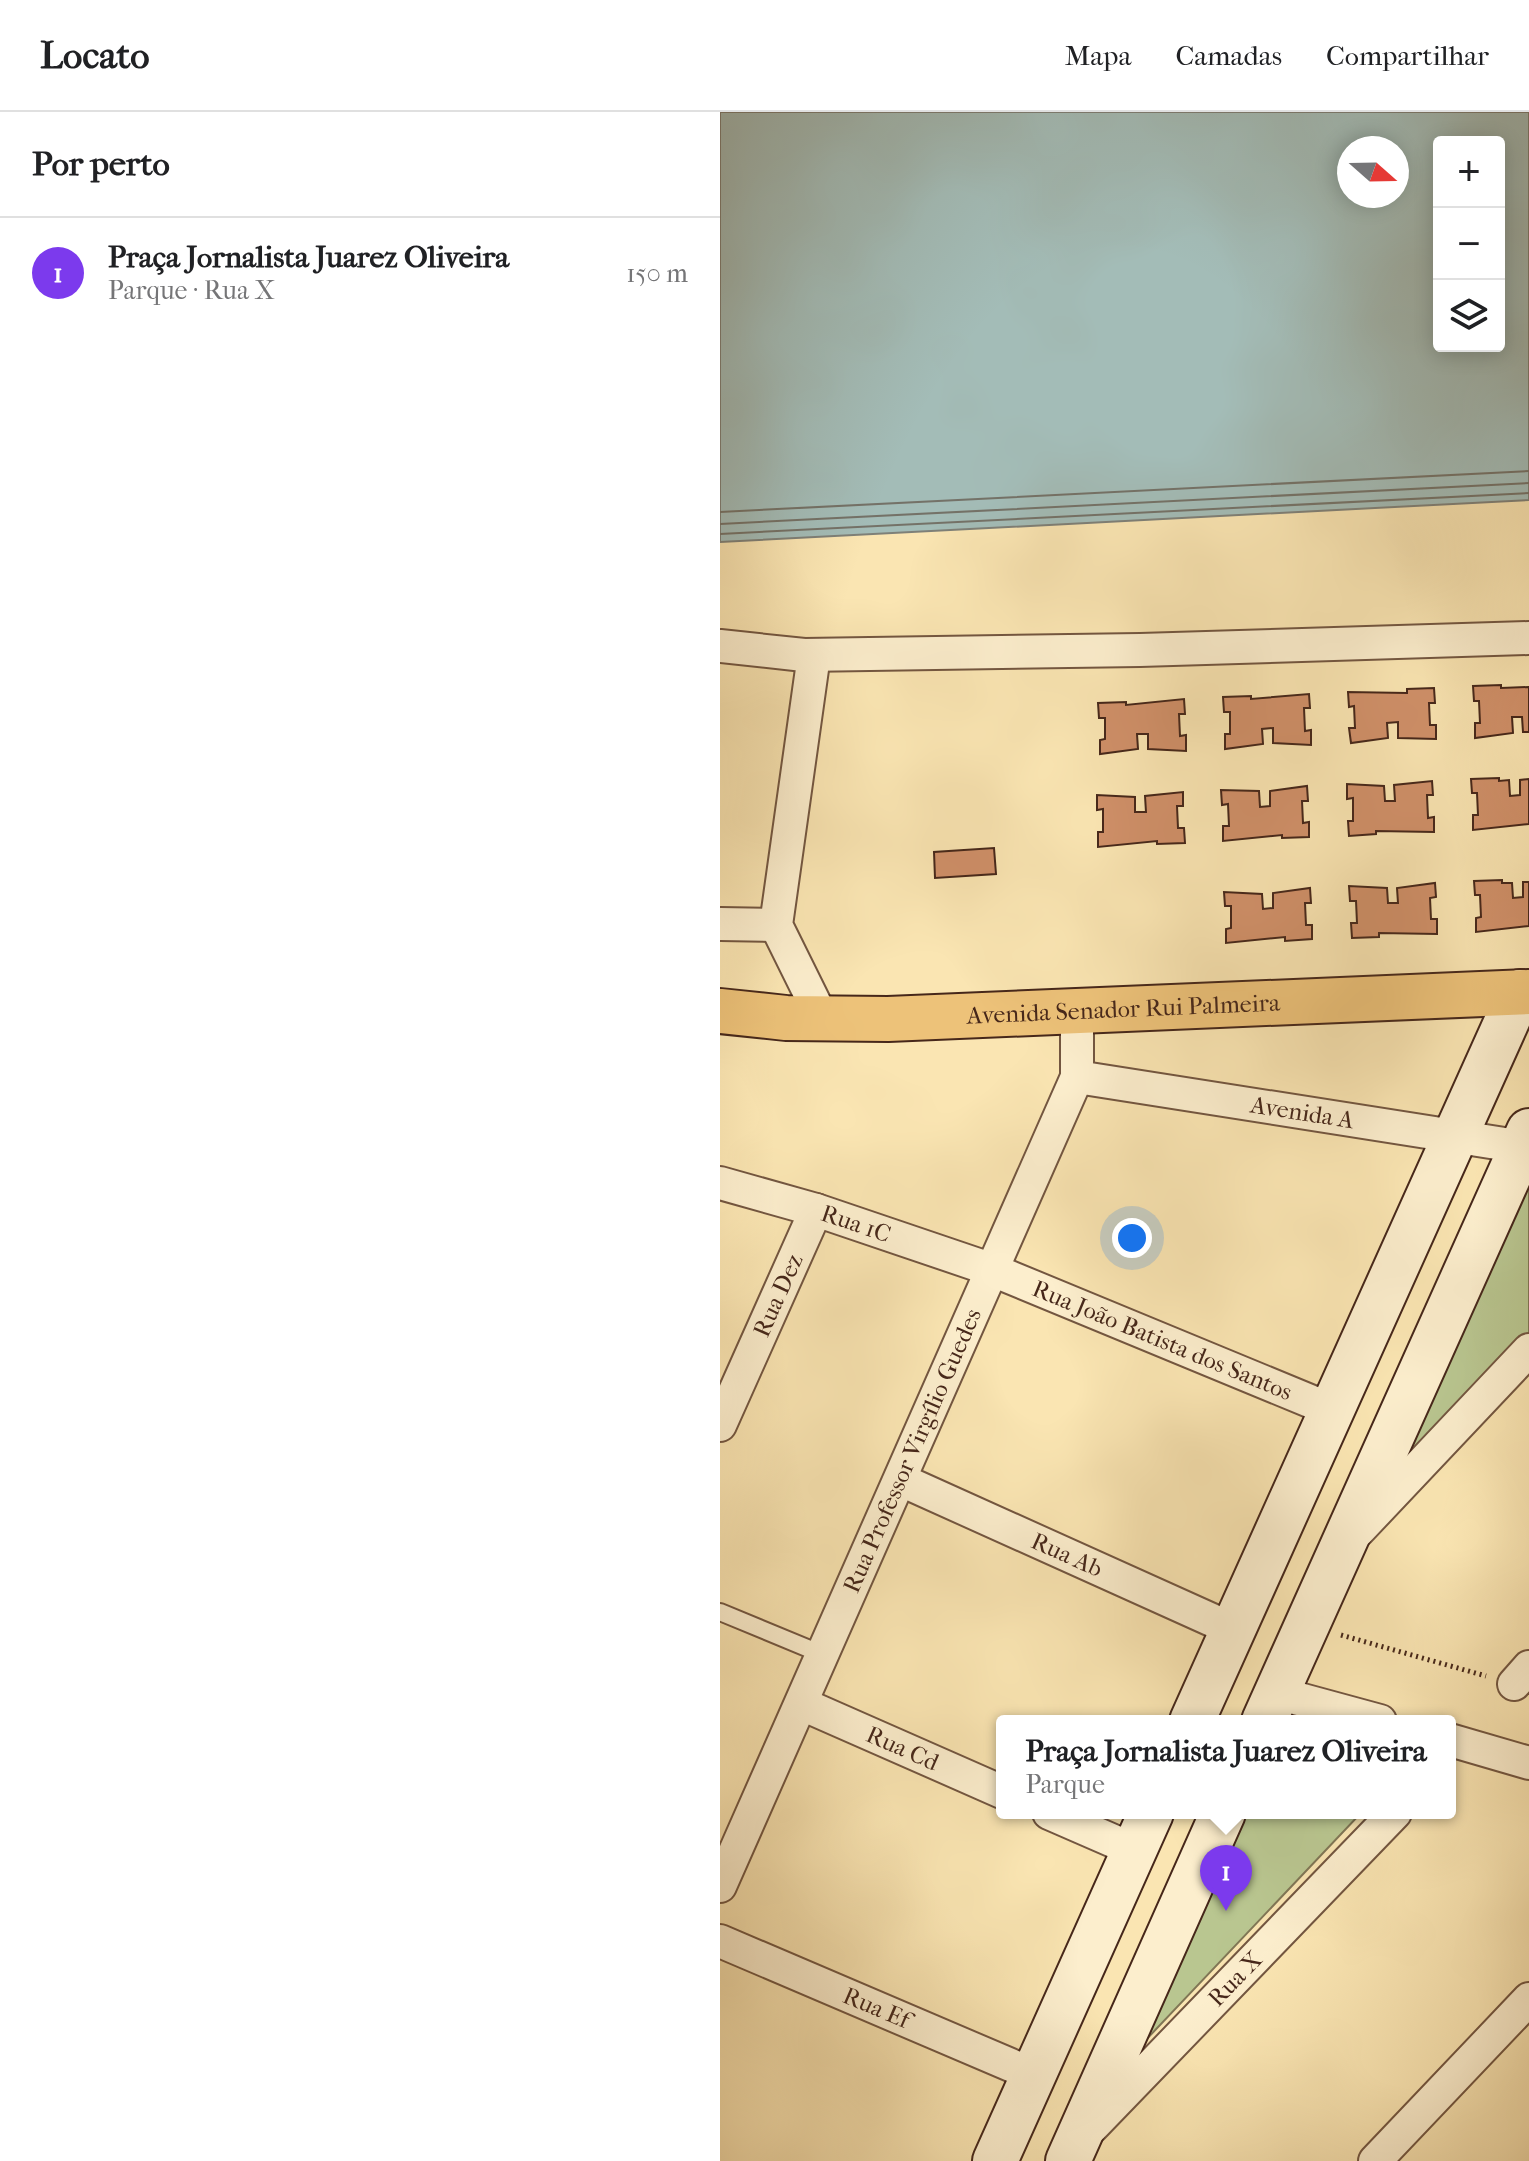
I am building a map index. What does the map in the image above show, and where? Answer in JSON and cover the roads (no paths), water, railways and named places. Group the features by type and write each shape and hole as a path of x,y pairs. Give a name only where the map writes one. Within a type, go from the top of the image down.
{"main road":[{"name":"Avenida Senador Rui Palmeira","path":"720,1011 888,1019 1524,992"}],"street":[{"path":"720,646 814,655 1140,650 1529,638"},
{"path":"814,655 776,925 822,1018"},
{"path":"720,924 776,925"},
{"path":"1195,1715 1524,992"},
{"name":"Rua Professor Virgílio Guedes","path":"720,1886 1077,1077 1077,1011"},
{"name":"Avenida A","path":"1077,1077 1457,1139 1527,1142"},
{"path":"1333,1715 1270,1707 1527,1142"},
{"name":"Rua 1C","path":"720,1183 816,1210 990,1269"},
{"name":"Rua Dez","path":"720,1425 816,1210"},
{"name":"Rua João Batista dos Santos","path":"990,1269 1334,1411"},
{"path":"1340,1550 1529,1350"},
{"name":"Rua Ab","path":"901,1480 1234,1630"},
{"name":"Rua Cd","path":"802,1704 996,1789"},
{"path":"1456,1747 1529,1763"},
{"path":"995,2161 1142,1832 1078,1819"},
{"path":"1072,2152 1220,1819"},
{"name":"Rua X","path":"1072,2152 1389,1819"},
{"name":"Rua Ef","path":"720,1941 1034,2075"},
{"path":"1375,2161 1529,1999"}],"lane":[{"path":"720,1612 824,1655"}],"water":[{"path":"720,112 1529,112 1529,500 720,542"}],"place":[{"name":"Praça Jornalista Juarez Oliveira","path":"1226,1911"}]}
